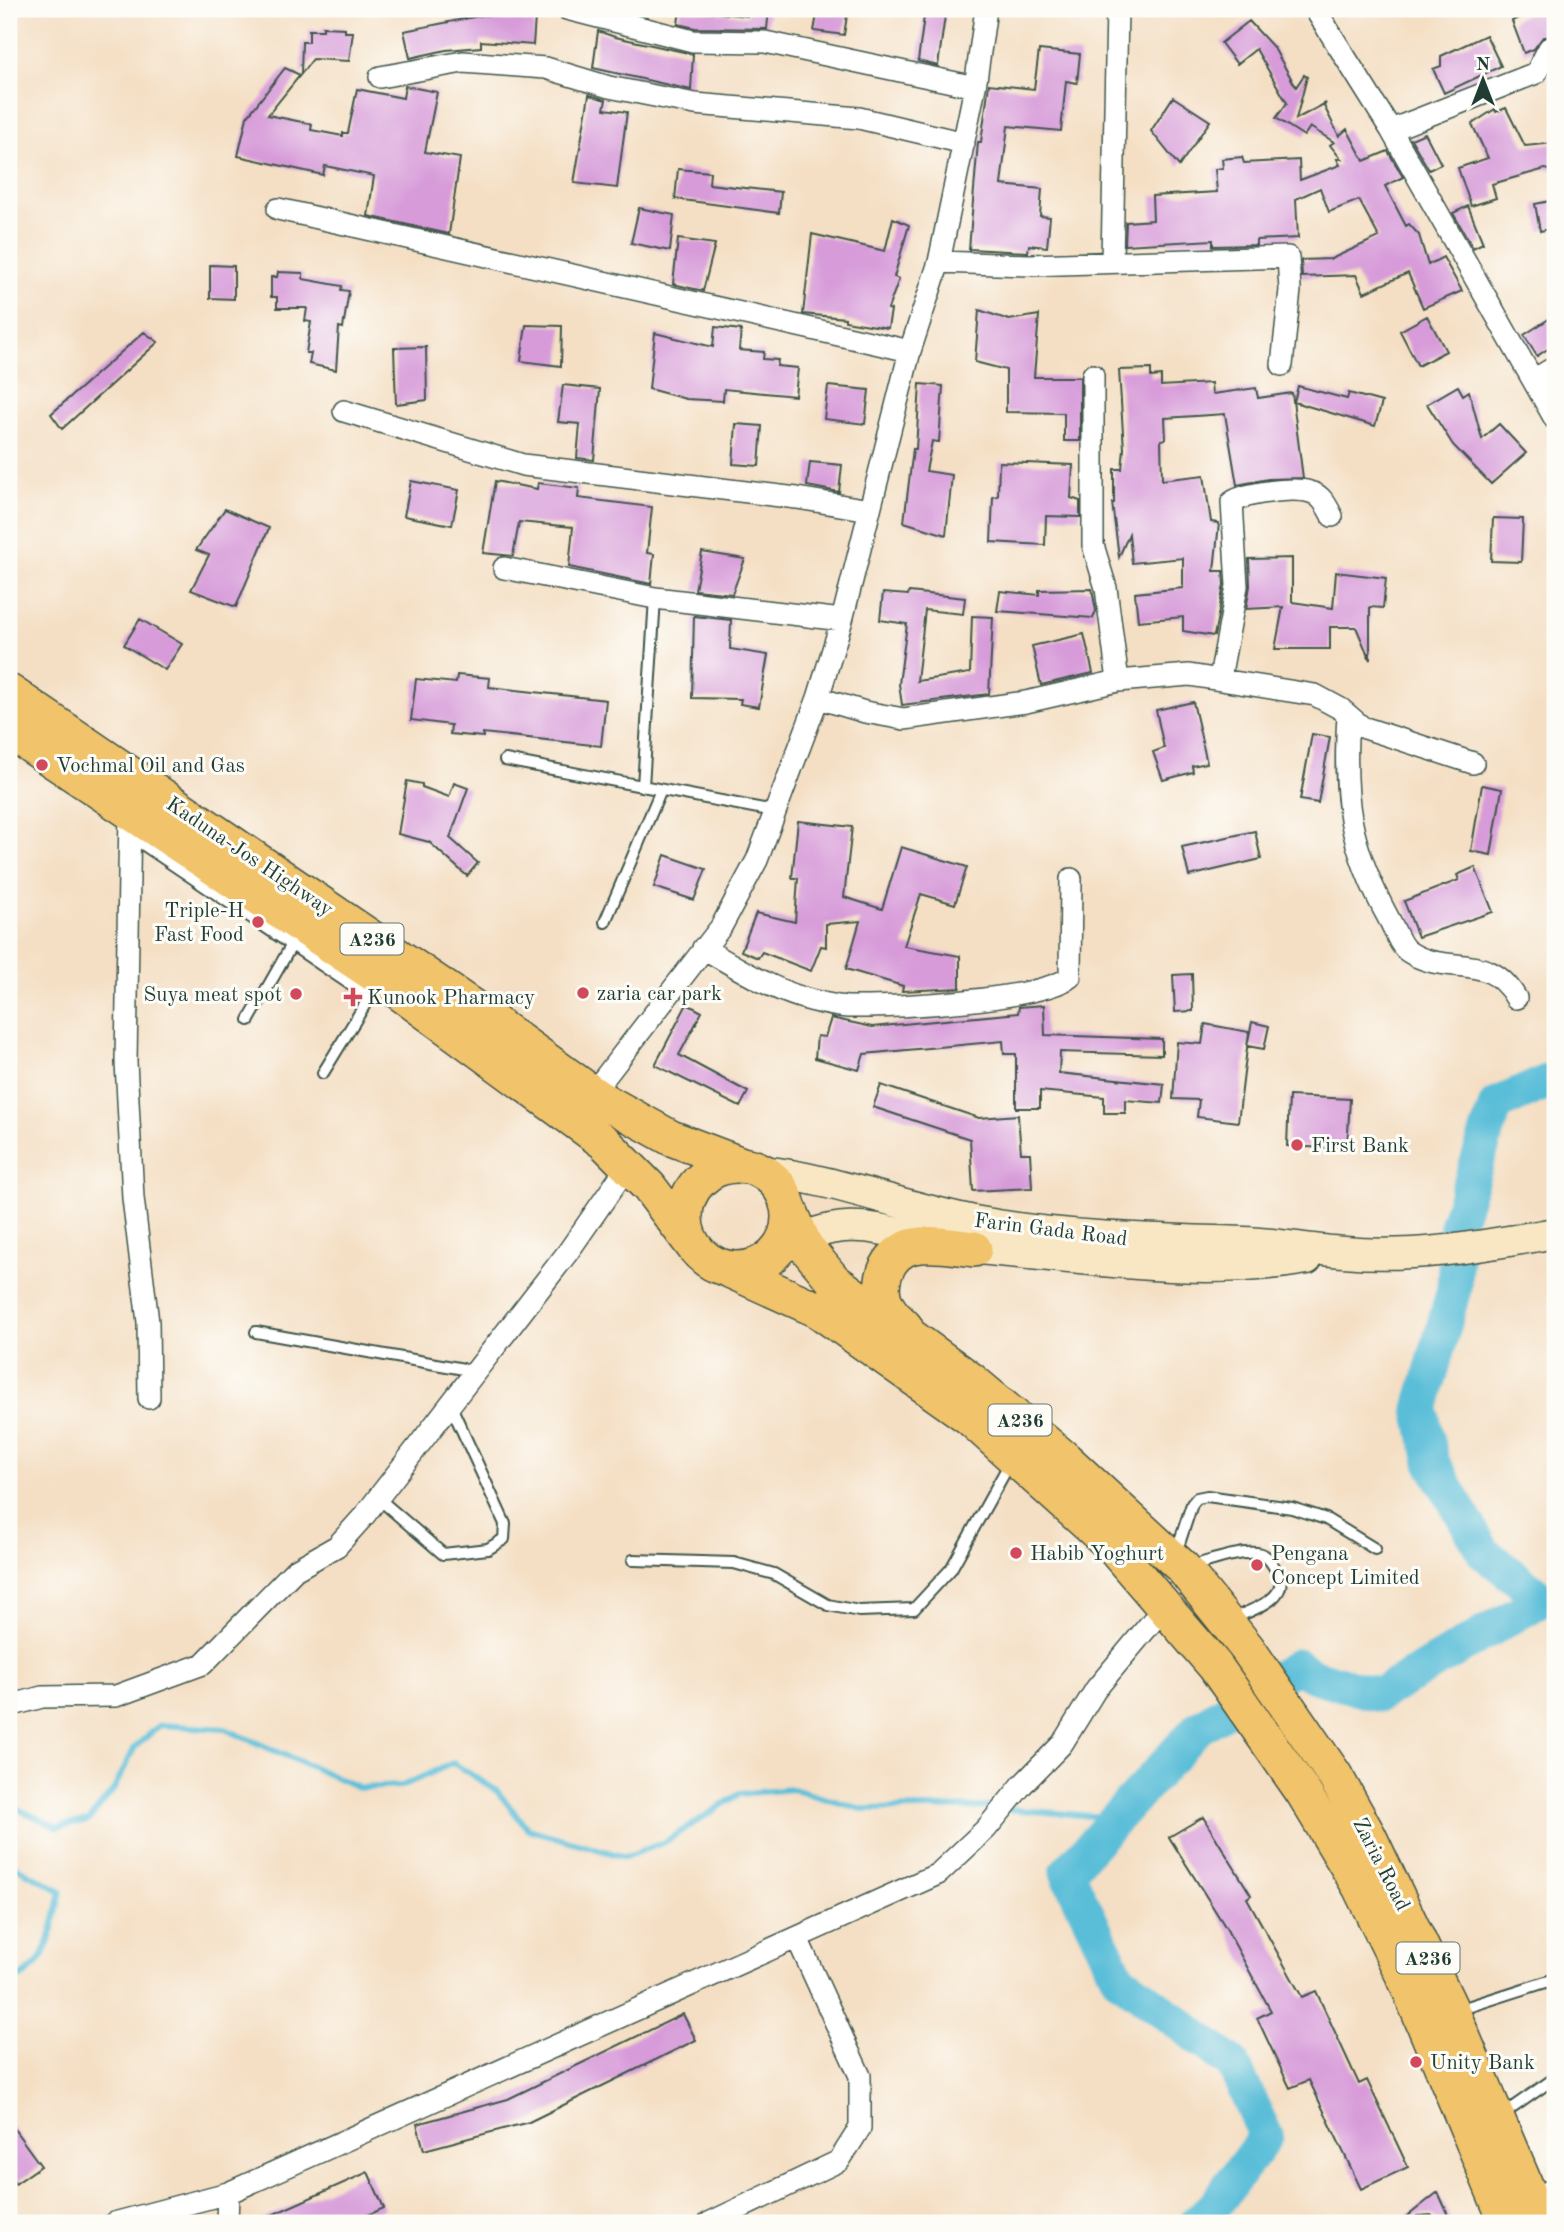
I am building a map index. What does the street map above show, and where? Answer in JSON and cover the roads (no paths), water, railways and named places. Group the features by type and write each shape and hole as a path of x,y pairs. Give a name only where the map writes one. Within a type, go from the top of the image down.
{"highway":[{"name":"Kaduna-Jos Highway","path":"9,692 468,1004 592,1094 671,1138 753,1168"},
{"name":"Kaduna-Jos Highway","path":"9,731 130,824 375,988 629,1164 695,1248"},
{"name":"A236","path":"753,1168 776,1183 787,1205 789,1245 1021,1421 1179,1564 1226,1621"},
{"path":"695,1248 688,1234 685,1217 695,1186 717,1169 753,1168"},
{"path":"725,1268 744,1269 762,1263 789,1245"},
{"name":"A236","path":"920,1342 889,1311 884,1299 884,1272 888,1263 904,1249 916,1245 974,1249"},
{"name":"A236","path":"695,1248 708,1260 796,1299 852,1332 969,1416 1111,1545 1215,1666 1303,1792 1360,1887 1407,1983 1507,2223"},
{"name":"Zaria Road","path":"1226,1621 1335,1776 1368,1835 1452,2012 1497,2118 1542,2200"}],"main road":[{"name":"Farin Gada Road","path":"753,1168 816,1178 932,1211 1025,1229 1103,1239 1278,1244 1345,1252 1431,1252 1555,1233"},
{"name":"Farin Gada Road","path":"789,1245 829,1229 868,1227 894,1230 974,1249 1149,1264 1279,1264 1345,1252"}],"street":[{"path":"566,9 692,41 765,42 975,87"},
{"path":"592,1094 721,927 757,860 818,698 842,620 910,351 939,262 975,87 986,9"},
{"path":"1112,261 1117,9"},
{"path":"1315,9 1391,130 1555,419"},
{"path":"1391,130 1536,73 1549,48"},
{"path":"380,77 463,62 546,68 610,87 695,104 859,118 964,143"},
{"path":"278,209 910,351"},
{"path":"939,262 1029,265 1288,257 1290,290 1282,365"},
{"path":"1533,380 1555,367"},
{"path":"1093,375 1093,545 1106,588 1118,681"},
{"path":"344,411 523,465 797,498 870,510"},
{"path":"1220,678 1237,586 1232,502 1242,496 1311,492 1324,501 1332,516"},
{"path":"504,568 655,598 842,620"},
{"path":"818,698 865,712 904,719 1014,704 1118,681 1189,674 1315,695 1362,727 1473,763"},
{"path":"1348,715 1345,778 1352,834 1380,903 1406,951 1425,959 1486,968 1507,983 1516,998"},
{"path":"130,824 126,1062 133,1198 148,1322 149,1398"},
{"path":"704,948 769,986 805,998 848,1007 901,1006 1030,993 1060,985 1070,977 1071,879"},
{"path":"9,1706 43,1697 116,1696 202,1664 295,1570 337,1546 378,1498 568,1252 629,1164"},
{"path":"114,2223 228,2193 938,1874 986,1829 1022,1785 1062,1744 1096,1689 1165,1606"},
{"path":"709,2223 839,2161 860,2128 860,2076 797,1938"},
{"path":"227,2223 228,2193"}],"lane":[{"path":"643,786 655,598"},
{"path":"505,761 774,811"},
{"path":"606,922 661,790"},
{"path":"130,824 290,946 375,988 323,1073"},
{"path":"248,1020 290,946"},
{"path":"256,1332 475,1371"},
{"path":"378,1498 443,1554 488,1549 504,1539 505,1524 450,1404"},
{"path":"633,1560 734,1563 774,1574 828,1605 859,1611 914,1609 951,1569 1014,1455"},
{"path":"1226,1621 1273,1599 1280,1590 1280,1576 1270,1560 1261,1553 1179,1564 1192,1504 1197,1498 1207,1496 1292,1508 1326,1519 1375,1549"},
{"path":"1452,2012 1555,1979"},
{"path":"1497,2118 1555,2078"},
{"path":"1420,2223 1432,2223"}],"waterway":[{"path":"1196,2223 1214,2206 1266,2136 1233,2064 1118,1977 1067,1872 1198,1728 1297,1666 1314,1676 1379,1695 1543,1599 1484,1553 1432,1462 1421,1409 1454,1289 1457,1223 1496,1105 1555,1078"},
{"path":"9,1805 57,1827 88,1821 114,1789 135,1747 160,1725 225,1729 360,1788 402,1786 453,1763 497,1791 528,1829 625,1857 665,1842 739,1794 792,1789 862,1809 997,1807"},
{"path":"1008,1809 1117,1818"},
{"path":"9,1863 61,1891 52,1932 41,1957 23,1976 9,1982"}],"place":[{"name":"Vochmal Oil and Gas","path":"42,765"},
{"name":"Triple-H Fast Food","path":"258,922"},
{"name":"zaria car park","path":"583,993"},
{"name":"Suya meat spot","path":"296,994"},
{"name":"Kunook Pharmacy","path":"353,997"},
{"name":"First Bank","path":"1297,1145"},
{"name":"Habib Yoghurt","path":"1016,1553"},
{"name":"Pengana Concept Limited","path":"1257,1565"},
{"name":"Unity Bank","path":"1416,2062"}]}
